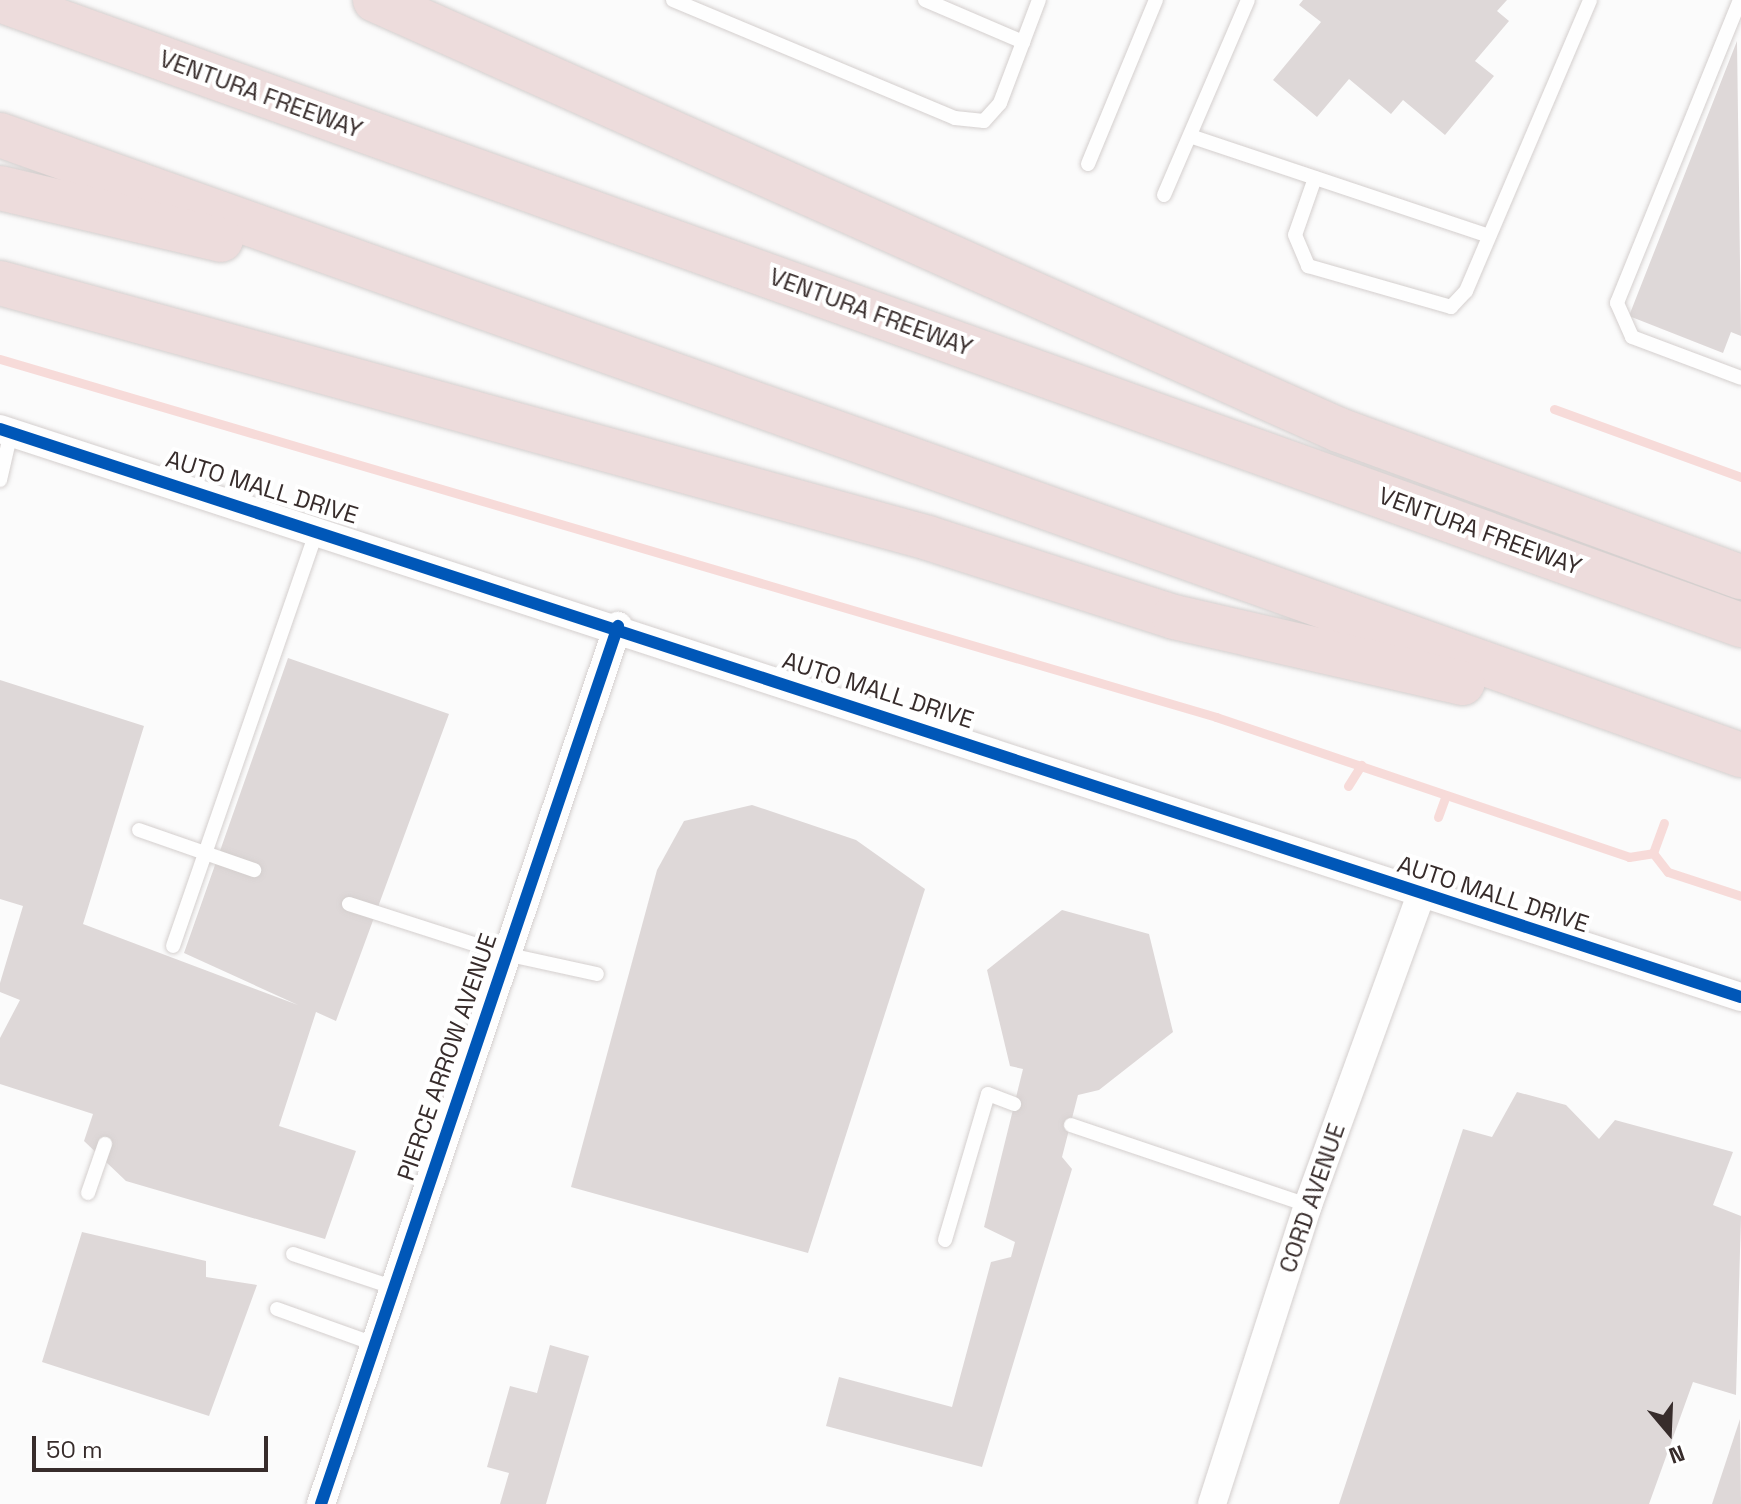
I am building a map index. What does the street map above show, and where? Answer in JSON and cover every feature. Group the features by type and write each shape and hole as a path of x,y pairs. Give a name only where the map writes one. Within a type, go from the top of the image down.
{"highway":[{"name":"VENTURA FREEWAY","path":"0,0 1741,625"},
{"path":"375,0 1339,430 1741,577"},
{"path":"0,135 1741,755"},
{"path":"0,188 429,289"},
{"path":"0,283 928,538 1174,617 1680,733"}],"street":[{"name":"AUTO MALL DRIVE","path":"6,430 318,527 1421,894 1741,997"},
{"name":"PIERCE ARROW AVENUE","path":"321,1504 618,626"},
{"name":"CORD AVENUE","path":"1212,1504 1308,1205 1421,894"}],"lane":[{"path":"673,0 955,118 984,121 1000,103 1039,0"},
{"path":"925,0 1023,42"},
{"path":"1088,164 1156,0"},
{"path":"1164,195 1248,0"},
{"path":"1315,178 1295,235 1308,266 1451,307 1466,291 1590,0"},
{"path":"1740,0 1736,22 1617,303 1632,337 1741,378"},
{"path":"1190,136 1489,236"},
{"path":"0,480 6,430"},
{"path":"173,946 318,527"},
{"path":"139,830 254,870"},
{"path":"349,904 505,954 597,974"},
{"path":"945,1240 988,1094 1014,1104"},
{"path":"1071,1125 1308,1205"},
{"path":"88,1193 105,1144"},
{"path":"293,1254 392,1287"},
{"path":"277,1309 374,1344"}],"building":[{"path":"1303,0 1507,0 1497,11 1509,21 1475,61 1494,76 1445,135 1403,100 1391,114 1349,79 1317,117 1273,80 1321,22 1299,5"},
{"path":"1737,41 1741,336 1731,332 1723,353 1629,316"},
{"path":"288,658 449,714 336,1021 316,1012 279,1126 356,1151 325,1239 126,1181 84,1141 93,1114 0,1084 0,1038 20,1000 0,992 0,983 23,906 0,899 0,680 144,726 83,924 298,1005 184,953"},
{"path":"752,805 856,840 925,889 808,1253 571,1187 657,870 684,821"},
{"path":"1062,910 1149,934 1173,1032 1099,1090 1078,1095 1062,1157 1072,1169 982,1467 826,1426 839,1377 952,1407 991,1262 1011,1257 1015,1242 984,1227 1023,1069 1010,1066 987,970"},
{"path":"1517,1092 1566,1105 1599,1139 1615,1120 1733,1152 1713,1205 1741,1216 1736,1395 1693,1382 1649,1504 1339,1504 1463,1129 1492,1137"},
{"path":"82,1232 206,1261 206,1277 257,1285 209,1416 42,1362"},
{"path":"550,1345 589,1356 546,1504 500,1504 509,1473 487,1467 510,1386 537,1393"},
{"path":"1740,1419 1741,1504 1712,1504"}],"waterway":[{"path":"0,359 1216,717 1629,857 1653,853 1664,823"},
{"path":"1554,409 1741,477"},
{"path":"1348,786 1361,765"},
{"path":"1438,817 1446,795"},
{"path":"1653,853 1668,872 1741,896"}],"cycle path":[{"path":"0,429 1741,997"},
{"path":"321,1504 618,626"}]}
